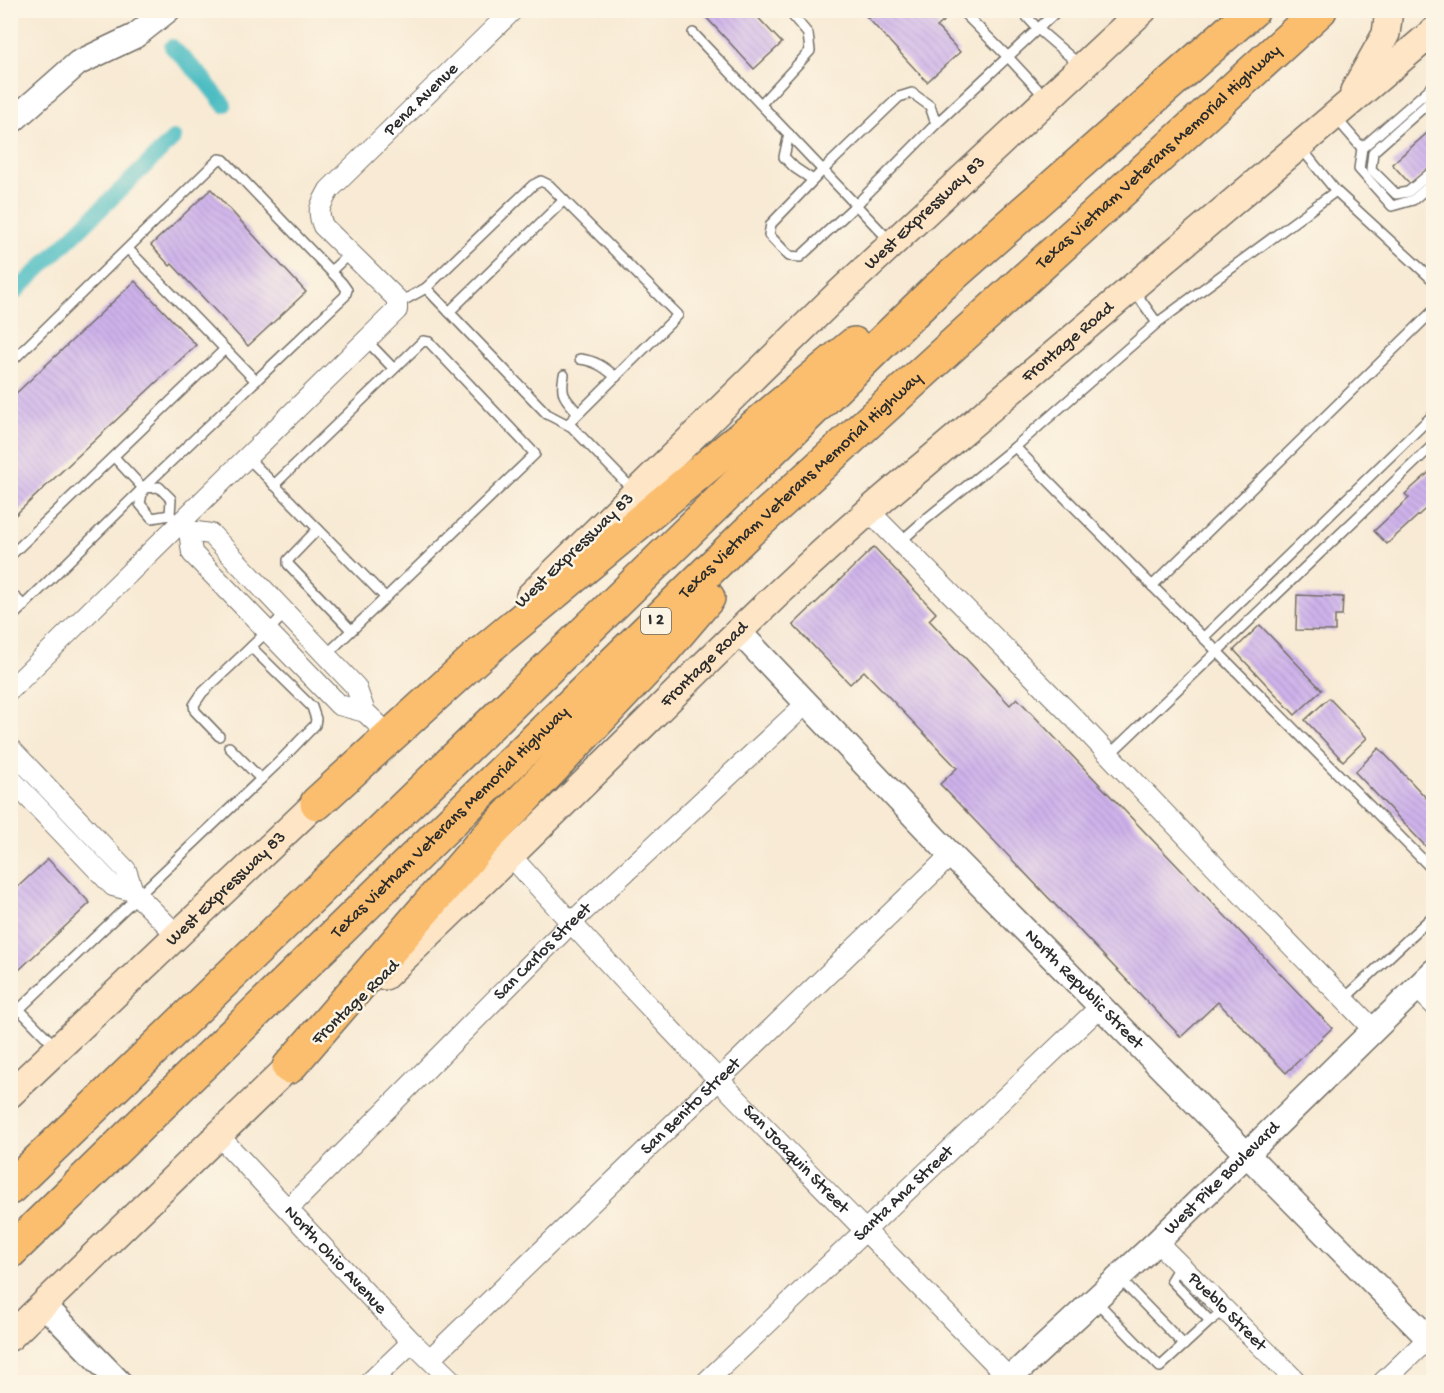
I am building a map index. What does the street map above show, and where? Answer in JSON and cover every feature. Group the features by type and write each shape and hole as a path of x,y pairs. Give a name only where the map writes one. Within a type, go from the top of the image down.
{"highway":[{"name":"I 2","path":"10,1188 937,290 1252,10"},
{"name":"Texas Vietnam Veterans Memorial Highway","path":"10,1252 715,564 1320,10"},
{"path":"317,803 477,657 1204,54"},
{"path":"289,1067 480,845 656,658 829,458"}],"main road":[{"name":"West Expressway 83","path":"10,1094 317,803 893,244 1143,10"},
{"path":"1339,111 1386,34 1389,10"},
{"name":"Frontage Road","path":"10,1337 511,856 738,631 868,510 1434,31"}],"street":[{"path":"10,123 78,63 135,36 168,10"},
{"name":"Pena Avenue","path":"350,253 323,226 319,215 320,207 329,190 513,10"},
{"path":"10,690 397,310 397,299 350,253"},
{"path":"868,510 1109,755 1373,1029"},
{"path":"180,523 211,534 356,687 365,712 387,735"},
{"path":"180,523 192,553 339,705 365,712"},
{"name":"North Republic Street","path":"738,631 951,855 1246,1154 1432,1338"},
{"name":"San Carlos Street","path":"288,1209 570,923 806,704"},
{"path":"10,748 126,870 136,893 178,936"},
{"path":"10,778 113,886 136,893"},
{"name":"San Benito Street","path":"430,1359 951,855"},
{"name":"San Joaquin Street","path":"511,856 570,923 1008,1381"},
{"path":"1425,979 1434,1005"},
{"name":"West Pike Boulevard","path":"1008,1381 1157,1242 1425,979"},
{"name":"Santa Ana Street","path":"706,1383 1101,1006"},
{"name":"North Ohio Avenue","path":"219,1136 453,1383"},
{"name":"Pueblo Street","path":"1157,1242 1180,1265 1217,1315 1297,1383"},
{"path":"44,1305 119,1383"},
{"path":"1383,1383 1432,1338"},
{"path":"369,1383 412,1342"}],"lane":[{"path":"760,104 810,51 808,34 788,10"},
{"path":"961,10 1048,99"},
{"path":"1022,10 1038,29 1082,67"},
{"path":"936,124 930,106 912,93 900,97 823,170 771,224 770,235 789,256 800,257 856,205 936,124 1058,10"},
{"path":"693,33 893,244"},
{"path":"1362,148 1434,85"},
{"path":"1434,98 1373,152 1371,169 1396,194 1408,192 1434,170"},
{"path":"1339,111 1362,148 1359,169 1392,206 1413,200 1434,182"},
{"path":"789,134 784,157 813,180"},
{"path":"1299,145 1336,191 1434,281"},
{"path":"10,363 219,159 224,160 347,290 345,296 143,488 10,620"},
{"path":"397,304 426,288 532,185 541,181 549,185 678,315 567,424"},
{"path":"900,542 1015,447 1157,323 1336,191"},
{"path":"449,312 564,200"},
{"path":"128,249 256,381"},
{"path":"331,271 350,253"},
{"path":"426,288 547,414 572,427 635,492"},
{"path":"1132,288 1157,323"},
{"path":"1152,586 1434,310"},
{"path":"366,340 393,368"},
{"path":"274,485 417,344 423,341 429,342 535,454 326,655"},
{"path":"10,556 225,349"},
{"path":"580,359 592,360 616,377"},
{"path":"564,375 563,396 578,414"},
{"path":"1203,638 1434,414"},
{"path":"1109,755 1434,444"},
{"path":"1015,447 1434,871"},
{"path":"114,457 143,488"},
{"path":"247,457 385,597"},
{"path":"143,488 159,487 171,499 180,523"},
{"path":"143,488 140,504 152,518 180,523"},
{"path":"1341,504 1356,519"},
{"path":"318,529 288,560 288,564 351,630"},
{"path":"10,592 24,606"},
{"path":"219,736 195,711 194,705 202,693 286,613"},
{"path":"10,1018 136,893 261,779 315,725 316,719 312,707 251,647"},
{"path":"229,747 261,779"},
{"path":"1344,999 1434,915"},
{"path":"10,1000 58,1049"},
{"path":"1119,1278 1184,1345"},
{"path":"1095,1299 1160,1367 1217,1315"}],"building":[{"path":"709,10 751,10 782,43 754,69 704,15"},
{"path":"870,10 936,10 945,20 937,27 960,52 927,82 865,15"},
{"path":"1434,127 1434,165 1411,185 1392,164"},
{"path":"211,189 306,292 248,346 172,264 170,266 151,245"},
{"path":"135,281 196,345 10,520 10,399"},
{"path":"1434,468 1434,501 1387,544 1374,531 1409,498 1405,494"},
{"path":"874,547 936,613 929,620 1010,705 1017,698 1332,1028 1286,1073 1218,1002 1181,1037 940,784 957,768 864,671 850,684 793,625"},
{"path":"1297,595 1343,597 1342,616 1335,616 1335,631 1296,630"},
{"path":"1260,625 1322,690 1295,715 1234,650"},
{"path":"1329,698 1367,738 1343,761 1305,720"},
{"path":"1379,748 1434,806 1434,855 1355,772"},
{"path":"48,859 90,903 19,970 10,961 10,894"}],"waterway":[{"path":"172,47 202,77 224,105"},
{"path":"10,297 174,138"}]}
